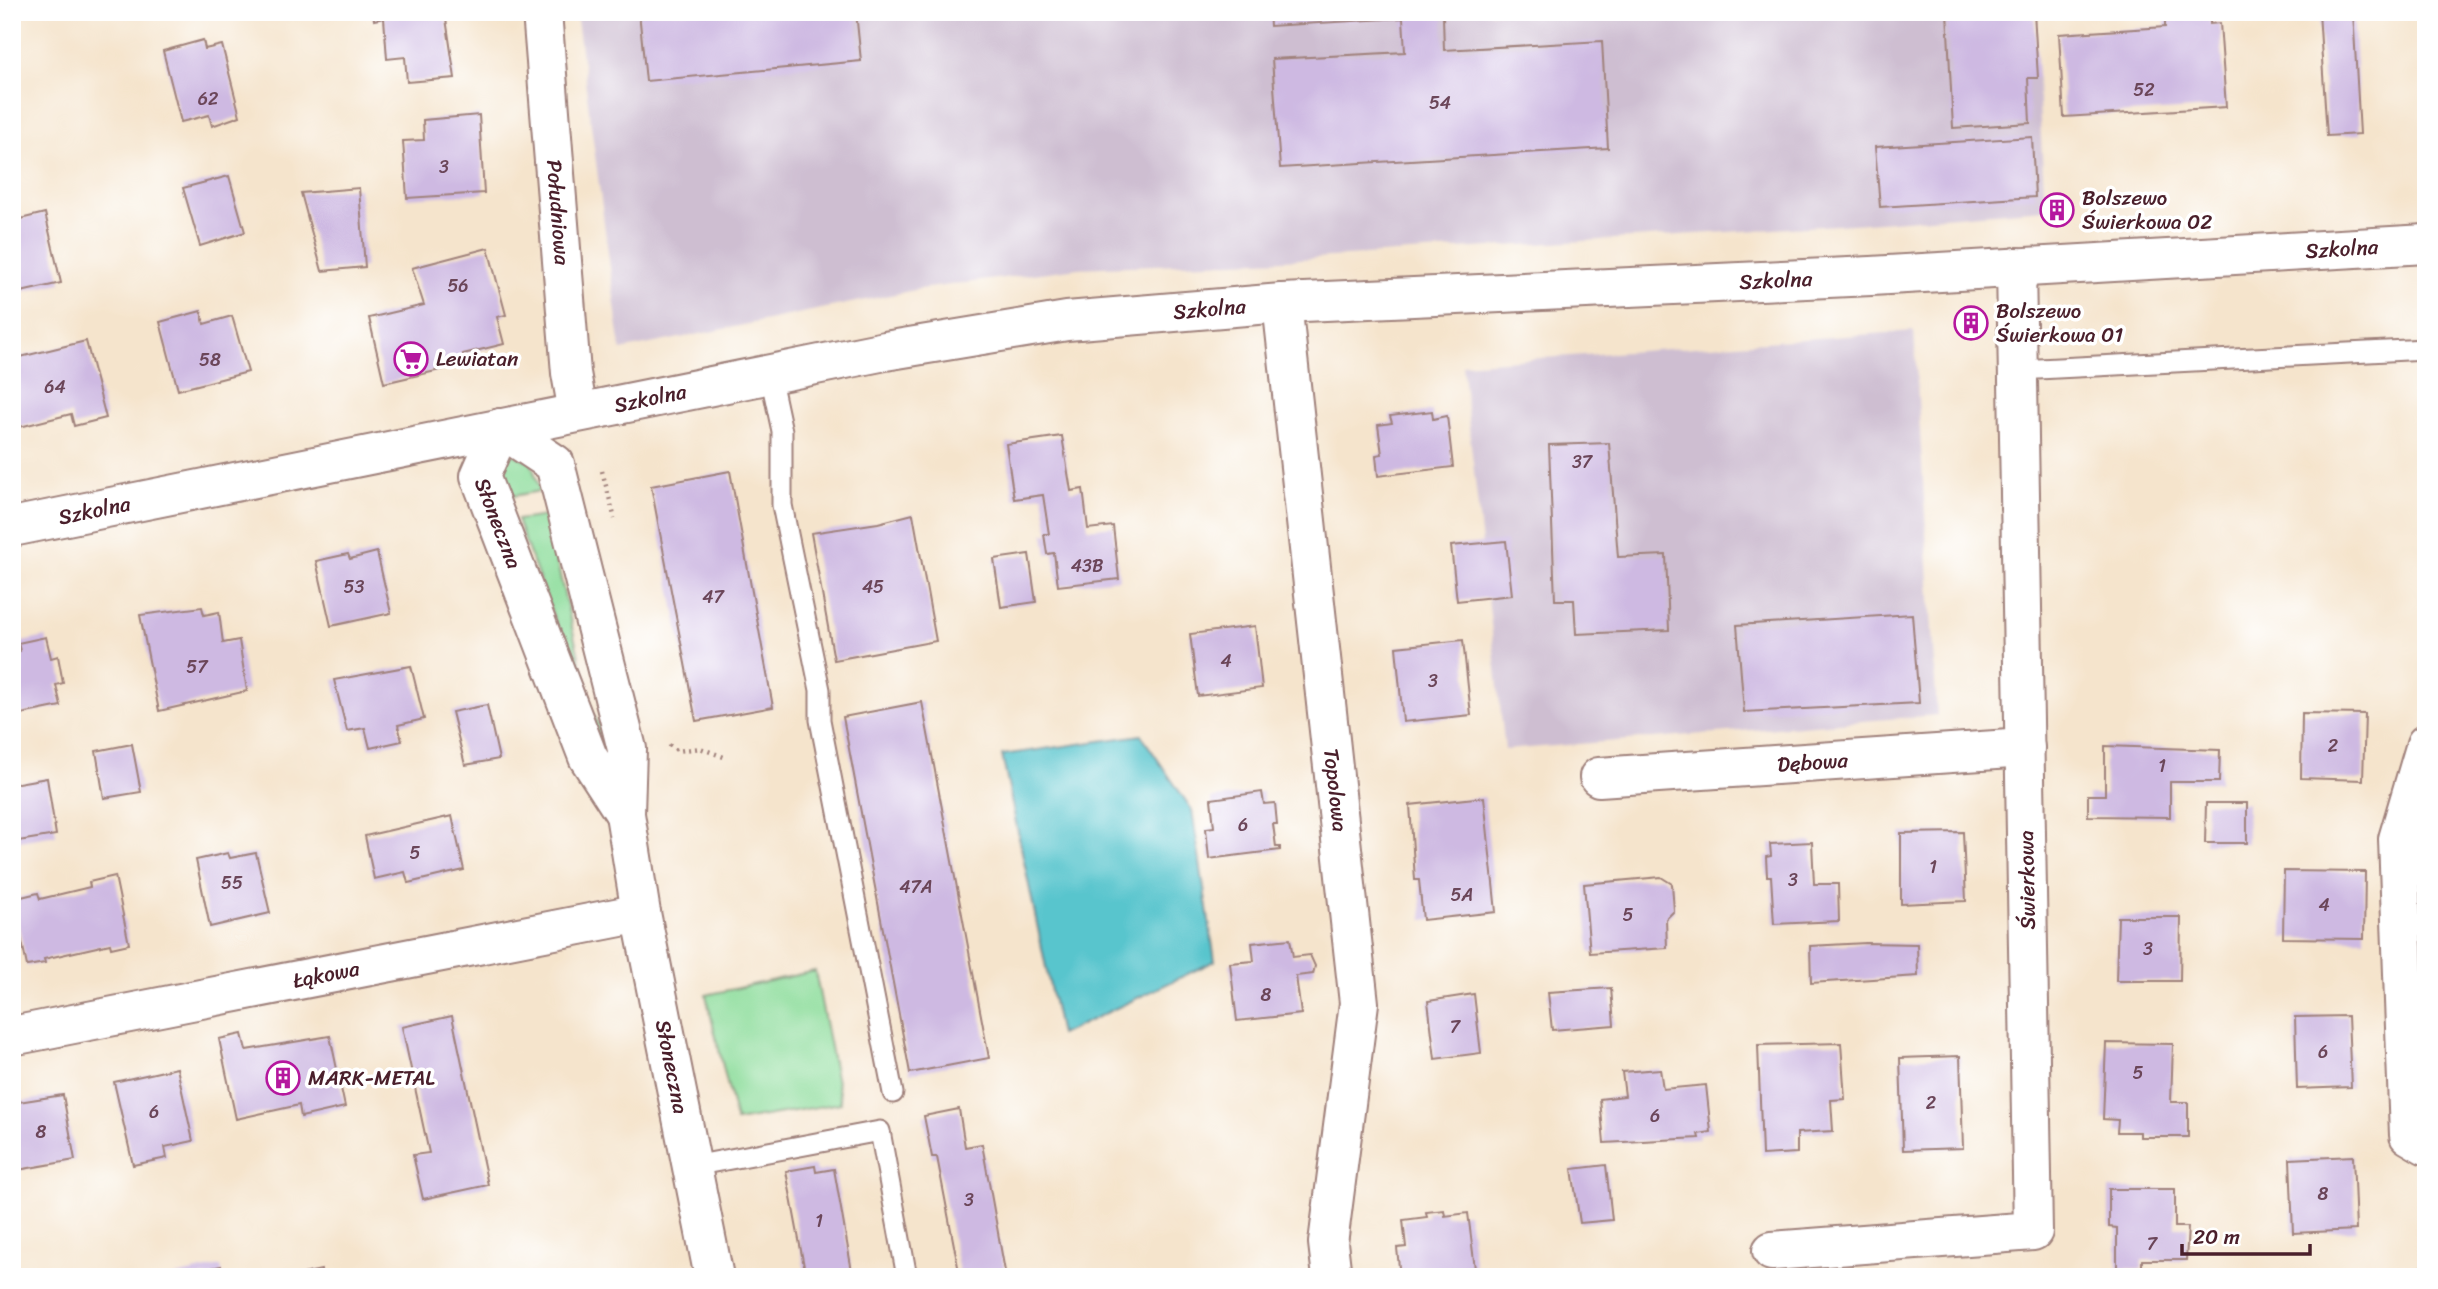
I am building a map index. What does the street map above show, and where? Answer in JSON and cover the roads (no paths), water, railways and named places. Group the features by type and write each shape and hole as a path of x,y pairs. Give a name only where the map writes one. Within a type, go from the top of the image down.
{"street":[{"name":"Południowa","path":"542,12 571,373 578,412"},
{"name":"Szkolna","path":"12,527 885,351 1067,321 1282,303 2426,244"},
{"name":"Świerkowa","path":"1772,1251 2033,1231 2017,267"},
{"name":"Topolowa","path":"1282,303 1359,1003 1328,1243 1332,1277"},
{"name":"Słoneczna","path":"625,814 588,757 480,476 501,428 555,464 627,749 625,814 641,913 714,1277"},
{"path":"2426,744 2398,839 2409,1135 2426,1144"},
{"name":"Dębowa","path":"1599,777 2025,748"},
{"name":"Łąkowa","path":"12,1036 641,913"}],"lane":[{"path":"2018,370 2426,349"},
{"path":"769,375 782,431 782,505 820,690 820,720 893,1093"},
{"path":"693,1166 880,1131 907,1277"}],"water":[{"path":"1141,735 1192,810 1215,961 1060,1035 1002,755"}],"place":[{"name":"Bolszewo Świerkowa 02","path":"2057,210"},
{"name":"Bolszewo Świerkowa 01","path":"1971,323"},
{"name":"Lewiatan","path":"411,359"},
{"name":"MARK-METAL","path":"283,1078"}]}
